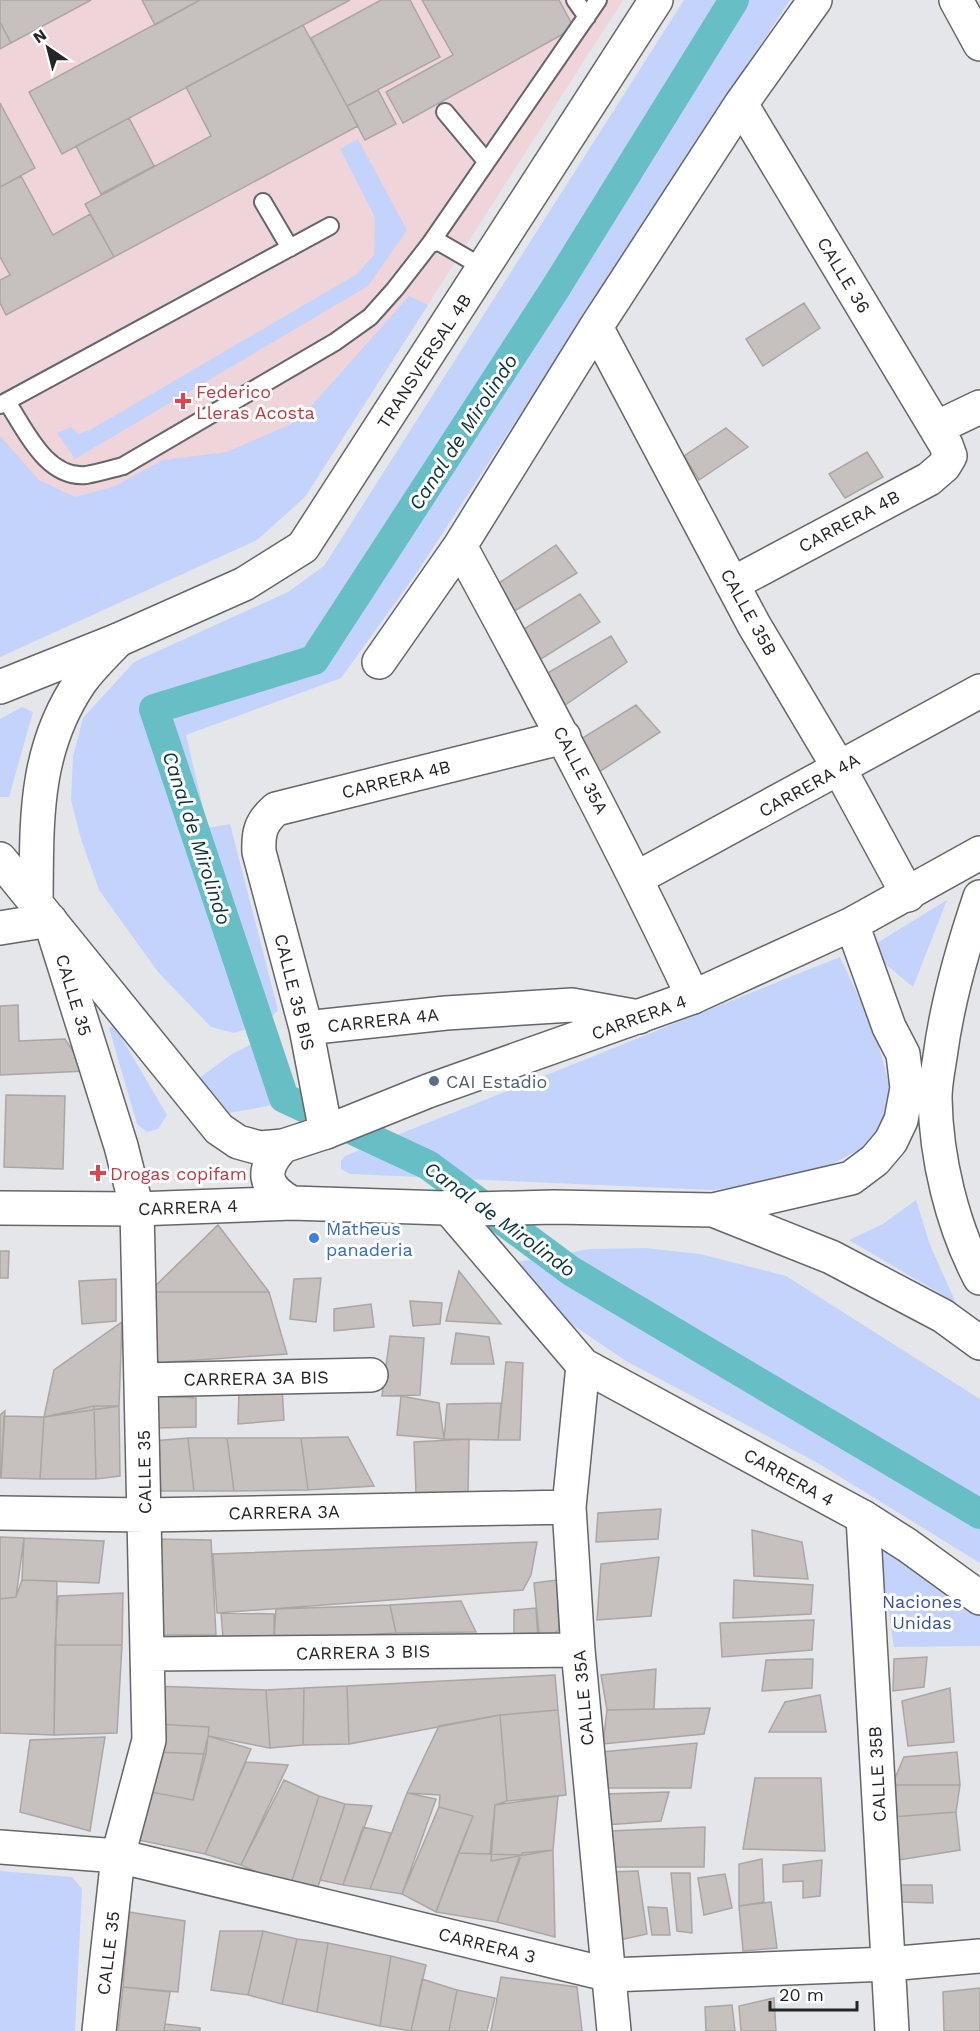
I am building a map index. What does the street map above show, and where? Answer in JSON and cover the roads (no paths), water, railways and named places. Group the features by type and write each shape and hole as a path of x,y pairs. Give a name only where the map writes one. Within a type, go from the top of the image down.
{"street":[{"name":"TRANSVERSAL 4B","path":"118,640 244,584 303,547 656,0"},
{"path":"379,662 460,546 596,327 741,104 815,0"},
{"path":"956,0 980,44"},
{"name":"CALLE 36","path":"741,104 941,437"},
{"name":"CALLE 35B","path":"596,327 732,584 840,768 908,895"},
{"path":"941,437 980,407"},
{"name":"CARRERA 4B","path":"732,584 929,479 944,466 950,456 941,437"},
{"name":"CALLE 35A","path":"460,546 564,737 637,878 693,998"},
{"path":"0,687 118,640"},
{"path":"0,928 27,899 40,782 55,729 82,681 118,640"},
{"name":"CARRERA 4A","path":"637,878 980,691"},
{"name":"CARRERA 4B","path":"258,852 258,834 264,819 276,809 564,737"},
{"name":"CALLE 35 BIS","path":"258,852 306,1028 330,1131"},
{"name":"CARRERA 4","path":"283,1146 330,1131 429,1091 693,998 852,924 908,895 980,853"},
{"name":"CALLE 35","path":"0,859 27,899 219,1129 238,1142 260,1148 283,1146"},
{"path":"977,1265 958,1227 942,1162 935,1097 949,1005 960,955 980,897"},
{"name":"CALLE 35","path":"27,899 121,1146 137,1209 149,1740 117,1856 99,2031"},
{"path":"713,1210 851,1178 875,1160 891,1141 901,1120 907,1088 903,1054 889,1027 852,924"},
{"name":"CARRERA 4A","path":"306,1028 446,1013 572,1005 639,1017"},
{"path":"283,1146 270,1159 267,1177 275,1194 292,1203"},
{"name":"CARRERA 4","path":"0,1208 137,1209 292,1203 461,1208 713,1210 831,1257 943,1316 980,1343"},
{"name":"CARRERA 4","path":"461,1208 583,1365 863,1517 907,1545 980,1598"},
{"name":"CALLE 35A","path":"583,1365 569,1507 578,1650 614,2031"},
{"name":"CARRERA 3A BIS","path":"141,1380 371,1375"},
{"name":"CARRERA 3A","path":"0,1513 145,1515 569,1507"},
{"name":"CALLE 35B","path":"863,1517 892,2031"},
{"name":"CARRERA 3 BIS","path":"148,1654 578,1650"},
{"name":"CARRERA 3","path":"0,1847 117,1856 610,1975 888,1964 980,1956"}],"lane":[{"path":"575,0 587,17"},
{"path":"330,226 4,404 42,455 63,472 84,475 123,466 335,342 370,317 430,244 598,0"},
{"path":"445,112 486,161"},
{"path":"263,202 290,248"},
{"path":"430,244 439,242 484,268"}],"waterway":[{"name":"Canal de Mirolindo","path":"734,0 555,289 314,660 154,709 284,1098 428,1165 571,1271 980,1514"}],"place":[{"name":"Federico Lleras Acosta","path":"183,401"},
{"name":"CAI Estadio","path":"434,1081"},
{"name":"Drogas copifam","path":"98,1173"},
{"name":"Matheus panaderia","path":"314,1238"}],"park label":[{"name":"Naciones Unidas","path":"922,1611"}]}
